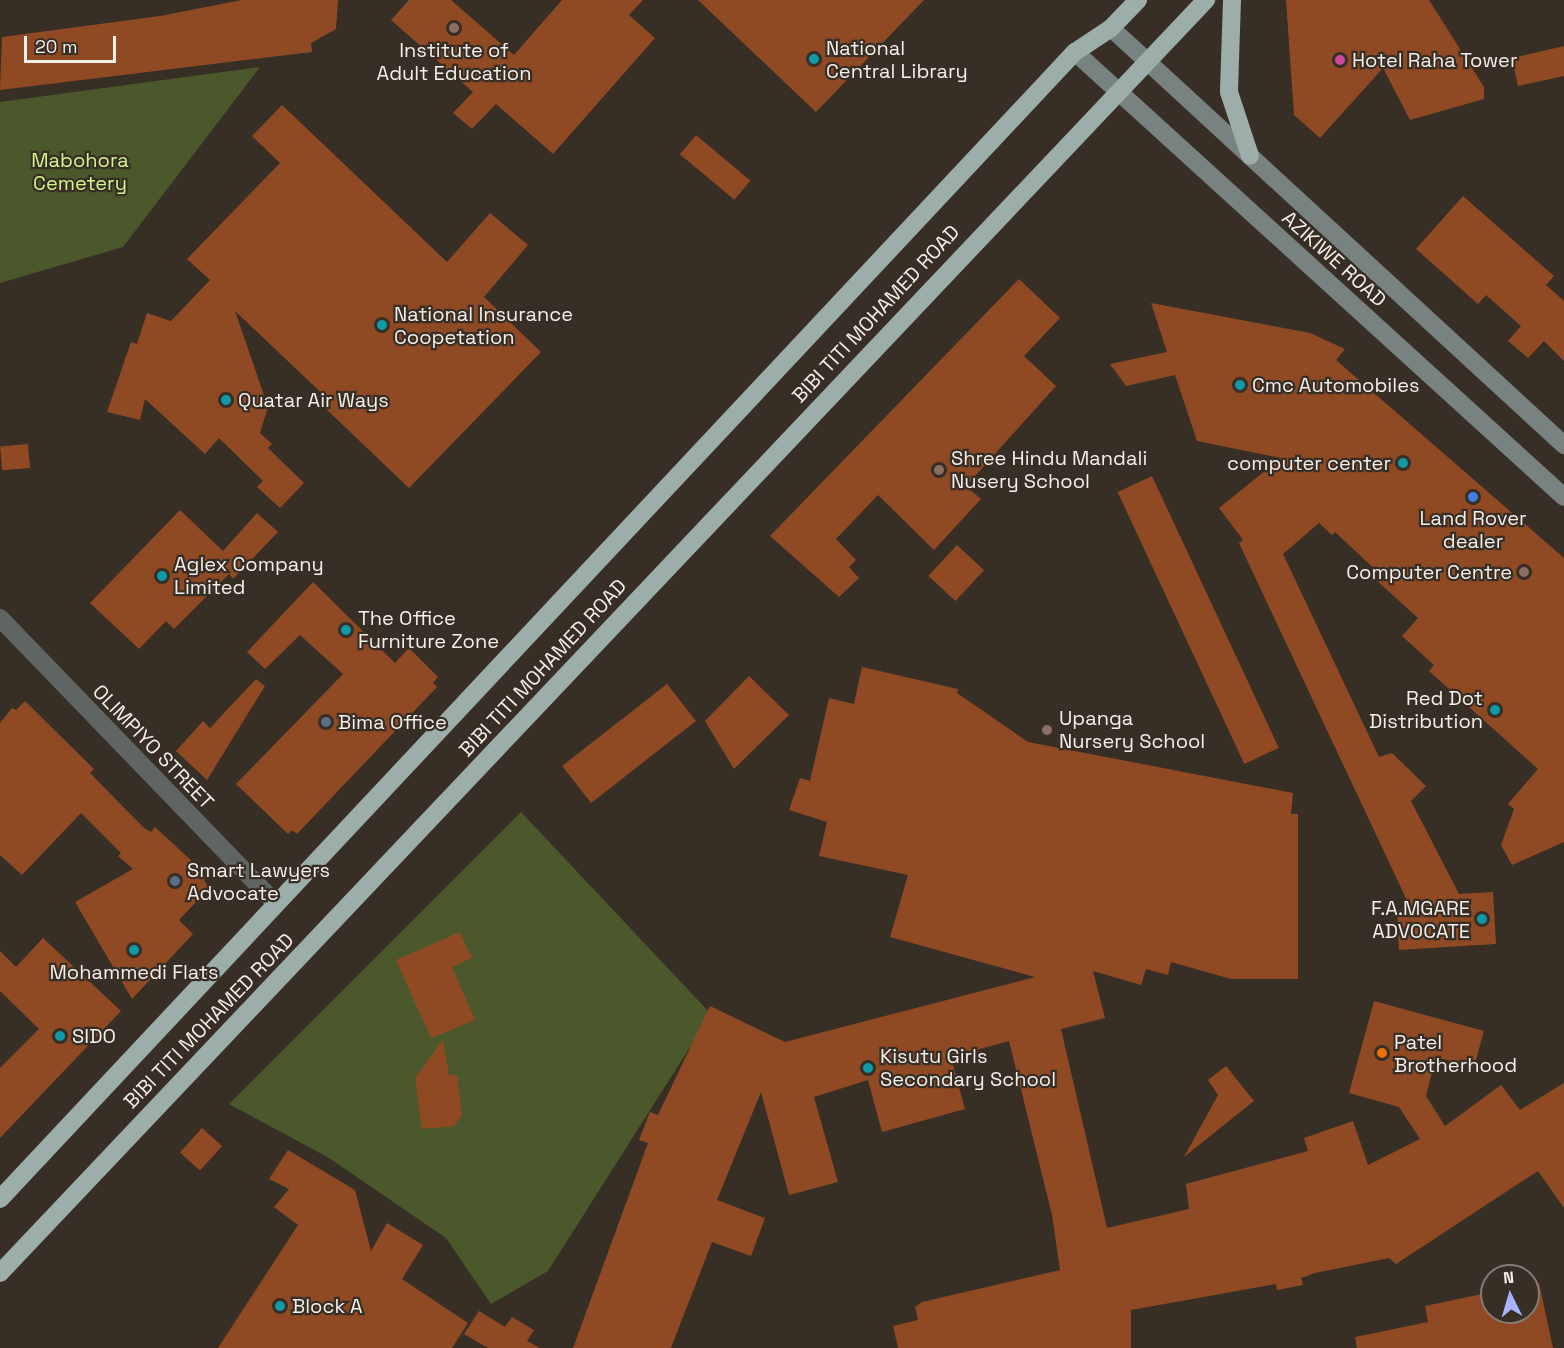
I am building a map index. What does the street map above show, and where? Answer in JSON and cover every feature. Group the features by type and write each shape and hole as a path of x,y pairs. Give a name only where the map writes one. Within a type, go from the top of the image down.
{"highway":[{"path":"1111,28 1138,0"},
{"path":"1146,61 1206,0"},
{"path":"1232,0 1229,92 1250,156"},
{"name":"BIBI TITI MOHAMED ROAD","path":"0,1199 1075,52 1111,28"},
{"name":"BIBI TITI MOHAMED ROAD","path":"0,1273 1146,61"}],"street":[{"name":"AZIKIWE ROAD","path":"1111,28 1564,445"},
{"name":"AZIKIWE ROAD","path":"1075,52 1564,497"},
{"name":"OLIMPIYO STREET","path":"0,618 276,904"}],"green space":[{"name":"Mabohora Cemetery","path":"260,67 123,247 0,283 0,102"},
{"path":"521,812 711,1014 548,1271 491,1304 446,1238 329,1158 229,1104"}],"building":[{"path":"242,0 338,0 336,29 311,43 312,52 0,90 2,37 160,16"},
{"path":"409,0 451,0 514,55 562,0 643,0 629,15 655,38 553,154 496,104 472,129 453,113 473,92 391,20"},
{"name":"National Central Library","path":"698,0 924,0 816,112"},
{"name":"Hotel Raha Tower","path":"1286,0 1429,0 1484,87 1484,99 1410,120 1383,68 1320,138 1294,115"},
{"path":"1564,46 1564,76 1518,86 1512,58"},
{"name":"National Insurance Coopetation","path":"282,105 447,262 490,213 528,245 484,297 541,352 409,488 325,408 331,402 235,311 268,407 260,433 272,444 268,448 304,483 280,508 257,487 263,481 219,438 205,454 145,399 140,420 107,412 131,342 137,344 147,313 171,321 210,280 187,259 280,163 252,136"},
{"path":"696,135 750,181 734,200 680,154"},
{"path":"1463,196 1554,276 1546,285 1564,301 1564,361 1544,341 1528,358 1508,341 1521,326 1486,295 1478,304 1416,249"},
{"path":"1019,279 1060,318 1024,356 1056,386 966,486 981,499 934,550 878,495 836,539 856,560 849,567 859,578 839,597 770,536"},
{"path":"1151,303 1310,333 1345,349 1336,360 1564,558 1564,842 1512,865 1501,845 1514,809 1508,804 1538,769 1429,671 1434,665 1402,636 1418,618 1376,580 1381,575 1335,532 1332,535 1319,523 1283,554 1379,757 1392,753 1426,786 1411,801 1459,894 1493,892 1496,944 1399,950 1397,910 1411,909 1239,543 1243,540 1219,508 1281,458 1197,441 1175,375 1126,386 1110,364 1167,352"},
{"path":"28,444 30,468 2,470 0,446"},
{"path":"1152,476 1279,748 1244,764 1118,492"},
{"name":"Aglex Company Limited","path":"180,510 223,551 257,513 278,532 233,579 229,574 174,629 166,621 139,649 90,603"},
{"path":"957,545 984,570 955,601 928,576"},
{"path":"313,582 395,663 409,648 438,677 433,683 437,687 297,834 292,830 288,834 236,784 343,674 300,635 265,669 247,652"},
{"path":"862,667 958,689 957,693 1028,742 1293,793 1291,814 1298,814 1298,979 1231,979 1171,962 1168,975 1146,969 1141,985 1093,971 1105,1018 1061,1029 1107,1228 1189,1209 1186,1184 1308,1151 1304,1138 1353,1121 1368,1165 1420,1139 1399,1107 1349,1093 1374,1001 1484,1031 1474,1067 1436,1057 1426,1096 1445,1126 1501,1085 1520,1110 1564,1083 1564,1208 1538,1171 1396,1264 1389,1258 1315,1273 1301,1278 1303,1285 1277,1290 1276,1284 1131,1310 1131,1348 898,1348 893,1326 918,1320 915,1307 922,1302 1060,1270 1052,1215 1009,1041 951,1057 965,1109 882,1132 868,1080 814,1097 838,1182 789,1195 761,1092 717,1200 765,1218 751,1256 712,1242 671,1348 573,1348 648,1143 639,1140 650,1112 658,1115 710,1006 785,1042 1035,977 890,937 908,875 819,856 827,822 789,810 800,778 810,781 829,698 854,704"},
{"path":"749,676 789,715 734,769 705,721"},
{"path":"256,679 265,686 207,780 176,751 203,721 210,728"},
{"path":"667,684 696,721 591,803 562,766"},
{"path":"25,701 94,769 90,773 144,828 151,832 155,827 208,876 204,881 210,887 179,920 193,934 132,999 75,902 133,869 118,856 121,853 81,813 22,875 0,855 0,723 12,708 16,710"},
{"path":"460,932 472,958 452,967 475,1020 431,1038 396,960"},
{"name":"SIDO","path":"43,938 121,1011 0,1138 0,1068 39,1029 0,991 0,951 16,967"},
{"path":"443,1040 449,1075 457,1075 462,1115 454,1126 422,1129 415,1078"},
{"path":"1226,1066 1254,1101 1184,1157 1218,1095 1208,1080"},
{"path":"202,1128 222,1146 200,1171 180,1153"},
{"path":"288,1150 355,1190 371,1251 387,1223 423,1245 402,1279 468,1323 452,1348 218,1348 298,1225 274,1207 289,1189 269,1179"},
{"path":"1540,1288 1553,1348 1357,1348 1355,1337 1428,1322 1425,1306 1480,1295 1480,1324 1540,1324"},
{"path":"479,1311 505,1327 512,1317 534,1330 527,1341 540,1348 488,1348 464,1334"}],"place":[{"name":"Institute of Adult Education","path":"454,28"},
{"name":"National Central Library","path":"814,59"},
{"name":"Hotel Raha Tower","path":"1340,60"},
{"name":"National Insurance Coopetation","path":"382,325"},
{"name":"Cmc Automobiles","path":"1240,385"},
{"name":"Quatar Air Ways","path":"226,400"},
{"name":"computer center","path":"1403,463"},
{"name":"Shree Hindu Mandali Nusery School","path":"939,470"},
{"name":"Land Rover dealer","path":"1473,497"},
{"name":"Computer Centre","path":"1524,572"},
{"name":"Aglex Company Limited","path":"162,576"},
{"name":"The Office Furniture Zone","path":"346,630"},
{"name":"Red Dot Distribution","path":"1495,710"},
{"name":"Bima Office","path":"326,722"},
{"name":"Upanga Nursery School","path":"1047,730"},
{"name":"Smart Lawyers Advocate","path":"175,881"},
{"name":"F.A.MGARE ADVOCATE","path":"1482,919"},
{"name":"Mohammedi Flats","path":"134,950"},
{"name":"SIDO","path":"60,1036"},
{"name":"Patel Brotherhood","path":"1382,1053"},
{"name":"Kisutu Girls Secondary School","path":"868,1068"},
{"name":"Block A","path":"280,1306"}]}
